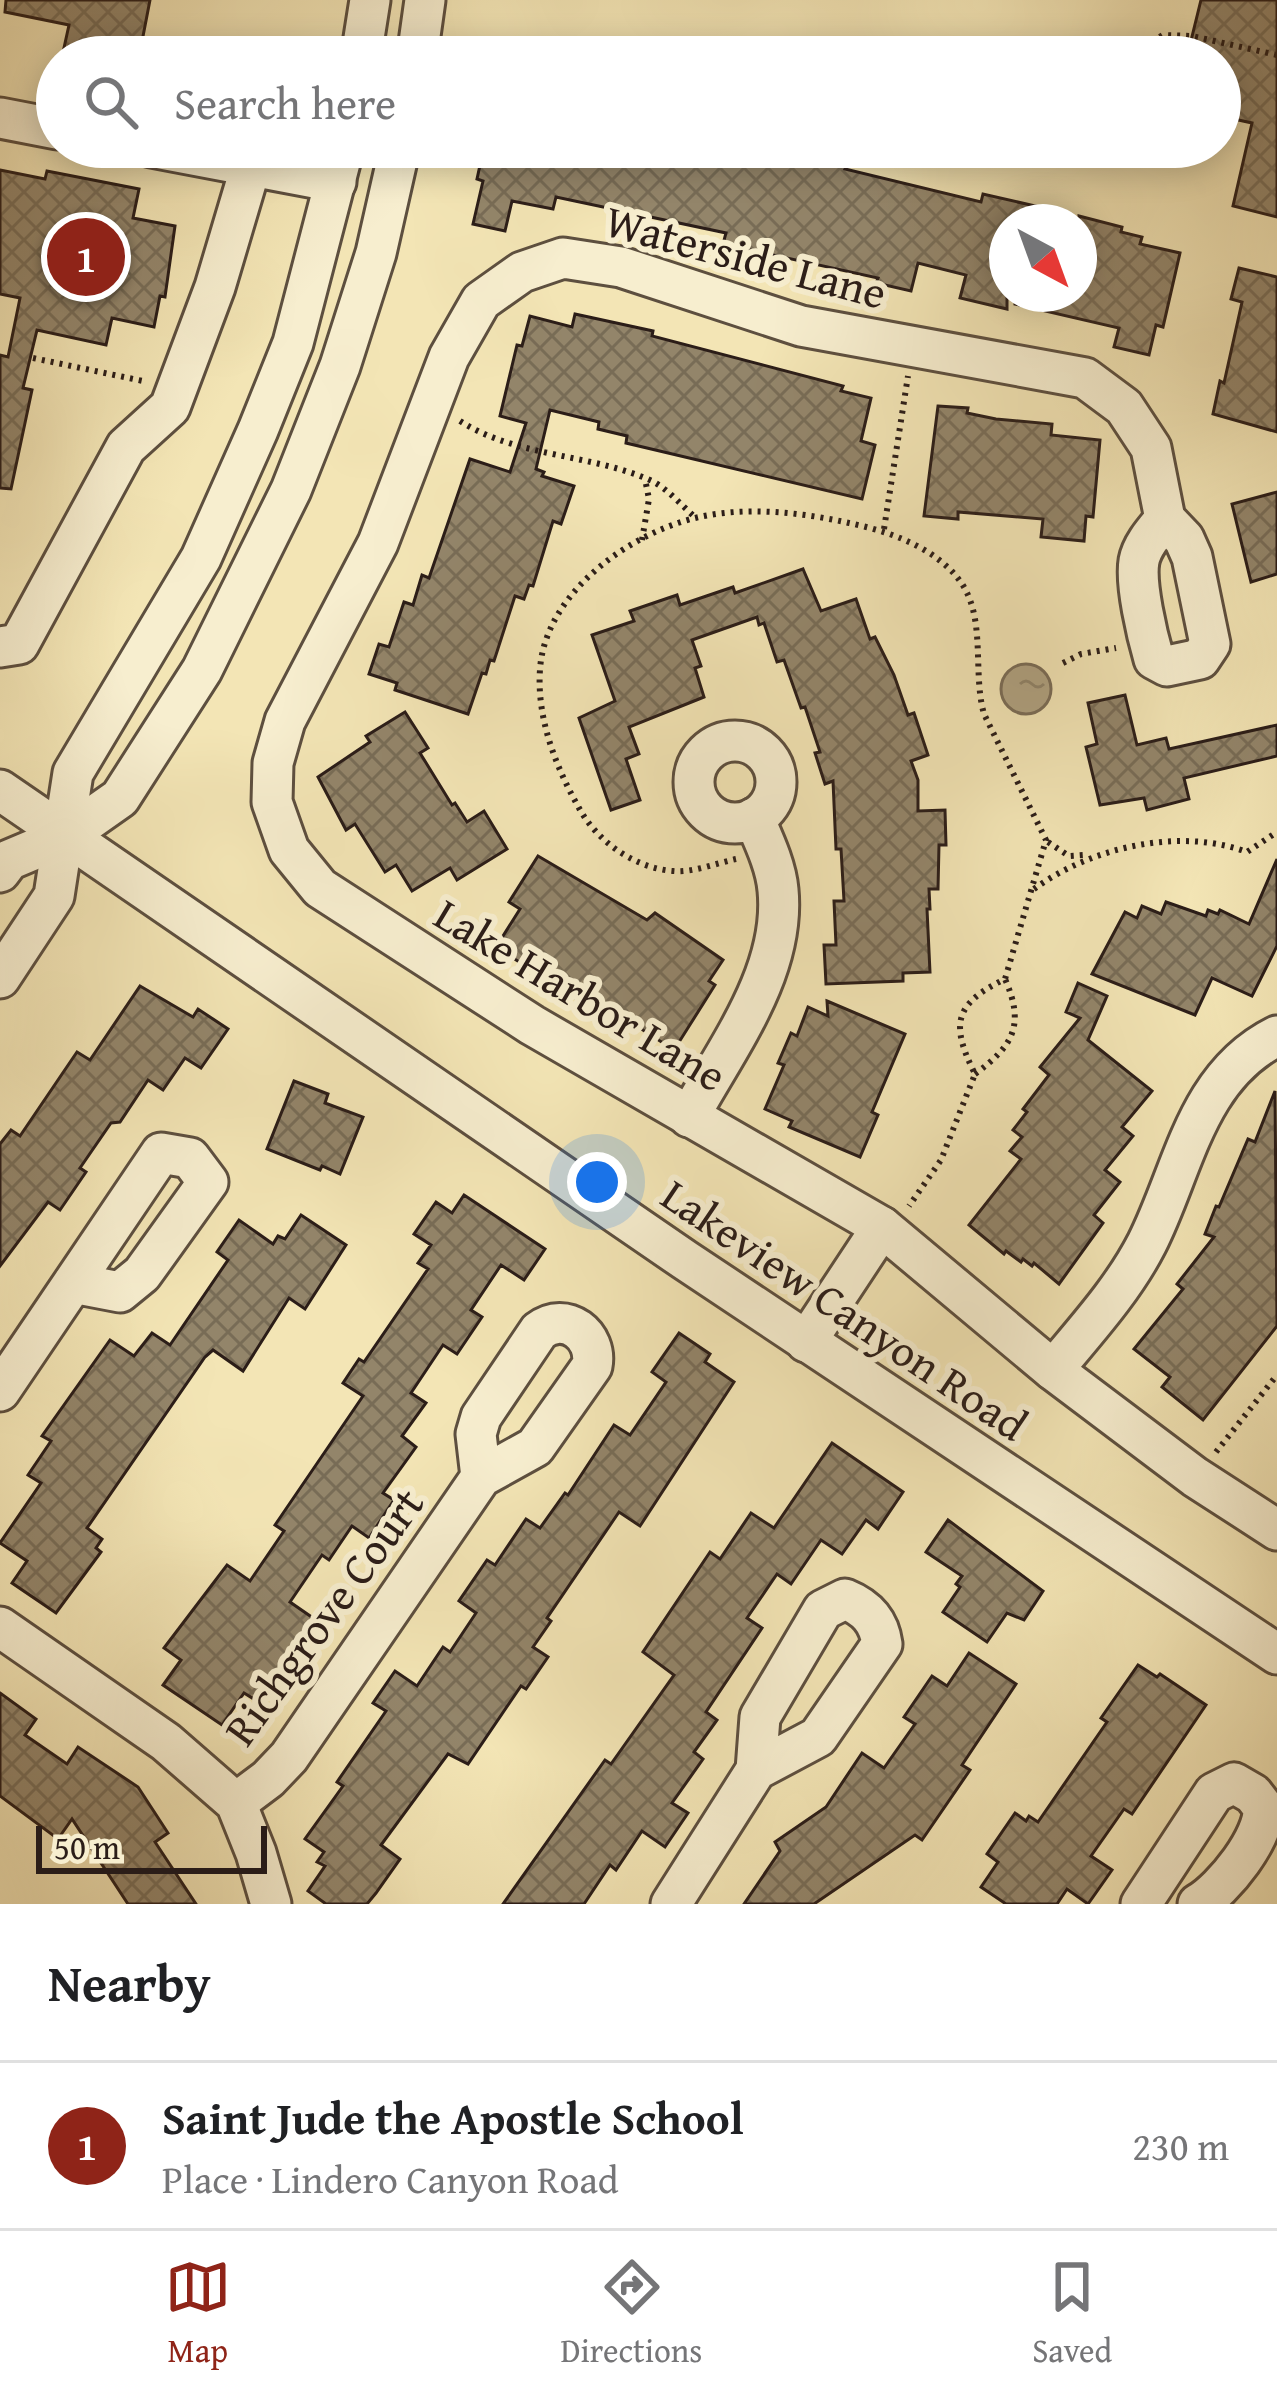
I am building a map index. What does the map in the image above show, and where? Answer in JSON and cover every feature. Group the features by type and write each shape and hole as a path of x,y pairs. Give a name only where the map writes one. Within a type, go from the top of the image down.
{"street":[{"path":"364,36 370,0"},
{"path":"420,36 425,0"},
{"path":"0,118 36,125"},
{"path":"0,647 19,644 126,447 170,406 215,287 250,168"},
{"path":"0,978 54,896 73,773 201,558 258,430 293,343 339,168"},
{"path":"0,872 9,860 66,836 120,798 202,670 281,510 340,366 376,253 395,168"},
{"name":"Waterside Lane","path":"272,802 273,763 285,721 378,543 449,358 481,301 522,272 563,258 621,267 801,326 1085,378 1124,407 1151,448 1165,519 1189,547 1210,644 1200,659 1167,666 1154,658 1149,642"},
{"path":"1149,642 1139,561 1165,519"},
{"name":"Lakeview Canyon Road","path":"0,790 806,1342 1277,1654"},
{"name":"Lake Harbor Lane","path":"272,802 289,850 320,888 532,1025 882,1227 1053,1370 1195,1477 1277,1530"},
{"path":"689,1117 764,980 776,934 778,890 761,835"},
{"path":"1053,1370 1113,1295 1147,1243 1196,1123 1224,1078 1277,1036"},
{"path":"806,1342 882,1227"},
{"path":"0,1391 73,1283"},
{"name":"Richgrove Court","path":"236,1803 290,1757 481,1477"},
{"path":"0,1627 166,1742 236,1803 272,1904"},
{"path":"670,1904 756,1770"},
{"path":"1141,1904 1214,1792 1234,1783 1253,1794 1263,1807 1262,1828 1220,1887 1198,1904"}],"path":[{"path":"1161,36 1192,36"},
{"path":"1241,47 1277,55"},
{"path":"884,530 912,349"},
{"path":"33,358 178,390"},
{"path":"431,412 460,421 489,440 615,467 646,479 697,518"},
{"path":"642,540 649,499 646,479"},
{"path":"761,835 675,872 638,862 608,844 586,821 565,783 544,718 542,656 556,621 579,587 604,563 642,540 697,518 811,514 884,530 943,564 960,581 975,620 978,692 984,714 1046,840 1069,856 1216,840 1247,852 1277,832"},
{"path":"1064,663 1081,654 1149,642"},
{"path":"978,692 989,692"},
{"path":"882,1227 905,1211 941,1160 975,1073 999,1056 1011,1039 1016,1017 1005,979 1046,840"},
{"path":"1031,891 1093,854"},
{"path":"975,1073 957,1026 966,1004 1005,979"},
{"path":"1195,1477 1277,1375"}],"water":[{"path":"1026,664 1043,672 1051,689 1043,706 1026,714 1009,706 1001,689 1009,672"}],"building":[{"path":"6,0 150,0 143,36 67,36 69,25 5,12"},
{"path":"1201,0 1277,0 1277,217 1233,206 1252,123 1241,121 1241,36 1192,36"},
{"path":"479,168 845,168 981,202 983,194 1026,204 989,204 989,305 960,298 966,275 918,263 911,291 876,283 878,278 723,244 726,233 556,197 553,209 512,201 505,231 473,224 483,181 477,179"},
{"path":"0,170 45,179 47,171 139,189 133,218 175,226 165,297 160,296 154,327 112,318 106,345 37,330 23,388 32,390 11,489 0,488 0,355 8,357 20,298 0,294"},
{"path":"1097,221 1142,237 1140,244 1180,253 1163,327 1156,325 1149,355 1114,347 1119,328 1050,312 1097,312"},
{"path":"1239,268 1277,277 1277,432 1213,414 1242,302 1231,299"},
{"path":"575,314 653,331 652,336 843,386 841,391 871,398 861,441 875,445 862,499 626,443 627,436 598,429 599,422 550,410 536,469 544,472 542,476 574,486 561,524 553,521 533,586 529,585 524,599 515,596 494,661 482,673 468,714 395,690 397,683 369,674 379,644 389,647 404,602 413,605 422,575 429,578 470,459 510,472 526,423 500,416 517,345 522,346 530,316 572,327"},
{"path":"938,406 968,408 967,413 996,419 1052,424 1051,435 1100,440 1093,517 1086,516 1084,541 1041,537 1043,519 958,512 958,519 924,516"},
{"path":"1277,492 1277,574 1251,582 1232,504"},
{"path":"803,569 821,611 856,599 908,715 914,713 928,755 911,761 918,780 918,811 945,810 946,845 939,845 938,889 929,889 927,909 930,972 903,973 903,981 826,984 824,945 836,945 834,901 844,901 833,781 825,784 805,707 801,708 784,660 777,662 764,623 759,625 757,617 692,640 704,697 629,727 639,754 626,759 640,800 611,810 579,718 615,701 592,635 634,621 630,611 677,595 680,605 733,587 735,593"},
{"path":"1125,695 1137,745 1166,738 1169,749 1277,725 1277,756 1184,778 1189,799 1147,810 1144,798 1100,805 1086,747 1097,744 1088,703"},
{"path":"405,712 428,748 420,753 452,805 467,822 484,811 507,849 457,880 450,868 412,891 396,865 385,872 355,824 346,830 318,777 370,742 366,736"},
{"path":"538,856 647,920 655,913 723,960 709,981 715,985 674,1050 632,1023 629,1028 592,1009 496,947 520,909 509,902"},
{"path":"1277,859 1277,946 1252,996 1212,978 1195,1015 1092,974 1125,912 1137,918 1142,906 1161,914 1166,902 1206,916 1208,910 1218,914 1220,910 1249,924"},
{"path":"1078,983 1107,996 1088,1040 1152,1091 1122,1127 1133,1136 1105,1170 1120,1182 1094,1215 1103,1223 1059,1284 1034,1263 1004,1254 969,1225 1021,1159 1010,1151 1022,1137 1013,1130 1049,1075 1040,1067 1080,1018 1066,1012"},
{"path":"140,986 193,1017 198,1009 228,1029 201,1068 185,1058 163,1090 148,1080 80,1168 86,1172 60,1210 48,1202 0,1266 0,1144 11,1130 20,1136 77,1052 90,1060"},
{"path":"827,1001 905,1034 872,1112 878,1115 860,1157 789,1127 792,1121 765,1109 784,1065 778,1063 791,1033 797,1036 808,1007 828,1016"},
{"path":"294,1081 328,1094 325,1103 363,1117 340,1174 267,1149"},
{"path":"1275,1091 1277,1326 1203,1420 1162,1387 1170,1377 1134,1349 1183,1289 1177,1284 1214,1237 1205,1234 1216,1206 1248,1139 1255,1142"},
{"path":"464,1195 545,1249 524,1280 501,1265 471,1310 482,1317 457,1354 443,1345 411,1393 426,1403 402,1436 416,1447 383,1493 394,1500 369,1538 352,1526 329,1560 322,1555 290,1602 313,1618 257,1701 244,1693 222,1725 163,1685 181,1660 164,1648 227,1565 250,1581 284,1531 275,1525 363,1396 343,1383 359,1359 364,1362 428,1269 418,1263 431,1245 414,1234 436,1202 452,1213"},
{"path":"301,1215 346,1245 305,1309 289,1298 243,1371 213,1350 205,1357 87,1528 102,1539 96,1548 101,1552 56,1613 12,1583 27,1561 0,1543 41,1483 28,1475 51,1441 42,1436 110,1340 134,1356 152,1333 170,1345 228,1260 217,1252 239,1220 273,1244 278,1236 285,1239"},
{"path":"679,1333 710,1354 705,1362 734,1382 640,1526 619,1512 547,1618 551,1621 533,1647 548,1657 526,1689 521,1686 468,1764 448,1754 381,1845 400,1859 376,1893 367,1904 326,1904 308,1891 325,1866 317,1862 324,1852 305,1839 343,1786 337,1782 386,1711 373,1703 395,1671 417,1686 443,1647 450,1652 476,1613 459,1601 487,1560 495,1565 526,1519 540,1528 614,1425 630,1435 666,1382 652,1372"},
{"path":"832,1443 903,1492 878,1529 866,1520 842,1554 821,1540 791,1584 777,1574 747,1618 762,1628 706,1712 717,1720 694,1752 703,1759 672,1803 688,1813 665,1847 642,1831 616,1870 610,1865 584,1904 503,1904 605,1760 611,1764 674,1675 643,1652 710,1552 720,1559 751,1513 774,1528"},
{"path":"948,1520 1043,1591 1024,1620 1007,1613 987,1642 943,1612 962,1576 926,1552"},
{"path":"969,1653 1016,1684 962,1765 970,1770 922,1840 915,1835 814,1904 744,1904 780,1851 775,1842 826,1807 862,1753 884,1768 915,1724 904,1717 932,1676 947,1686"},
{"path":"1138,1665 1206,1705 1132,1814 1124,1809 1091,1856 1112,1870 1088,1904 1067,1889 1057,1904 1006,1904 981,1887 998,1862 987,1854 1015,1813 1038,1822 1107,1722 1101,1718"},
{"path":"0,1693 36,1719 25,1735 67,1764 78,1747 138,1787 168,1833 155,1842 196,1904 128,1904 72,1819 58,1839 0,1796"}],"place":[{"name":"Saint Jude the Apostle School","path":"86,257"}]}
